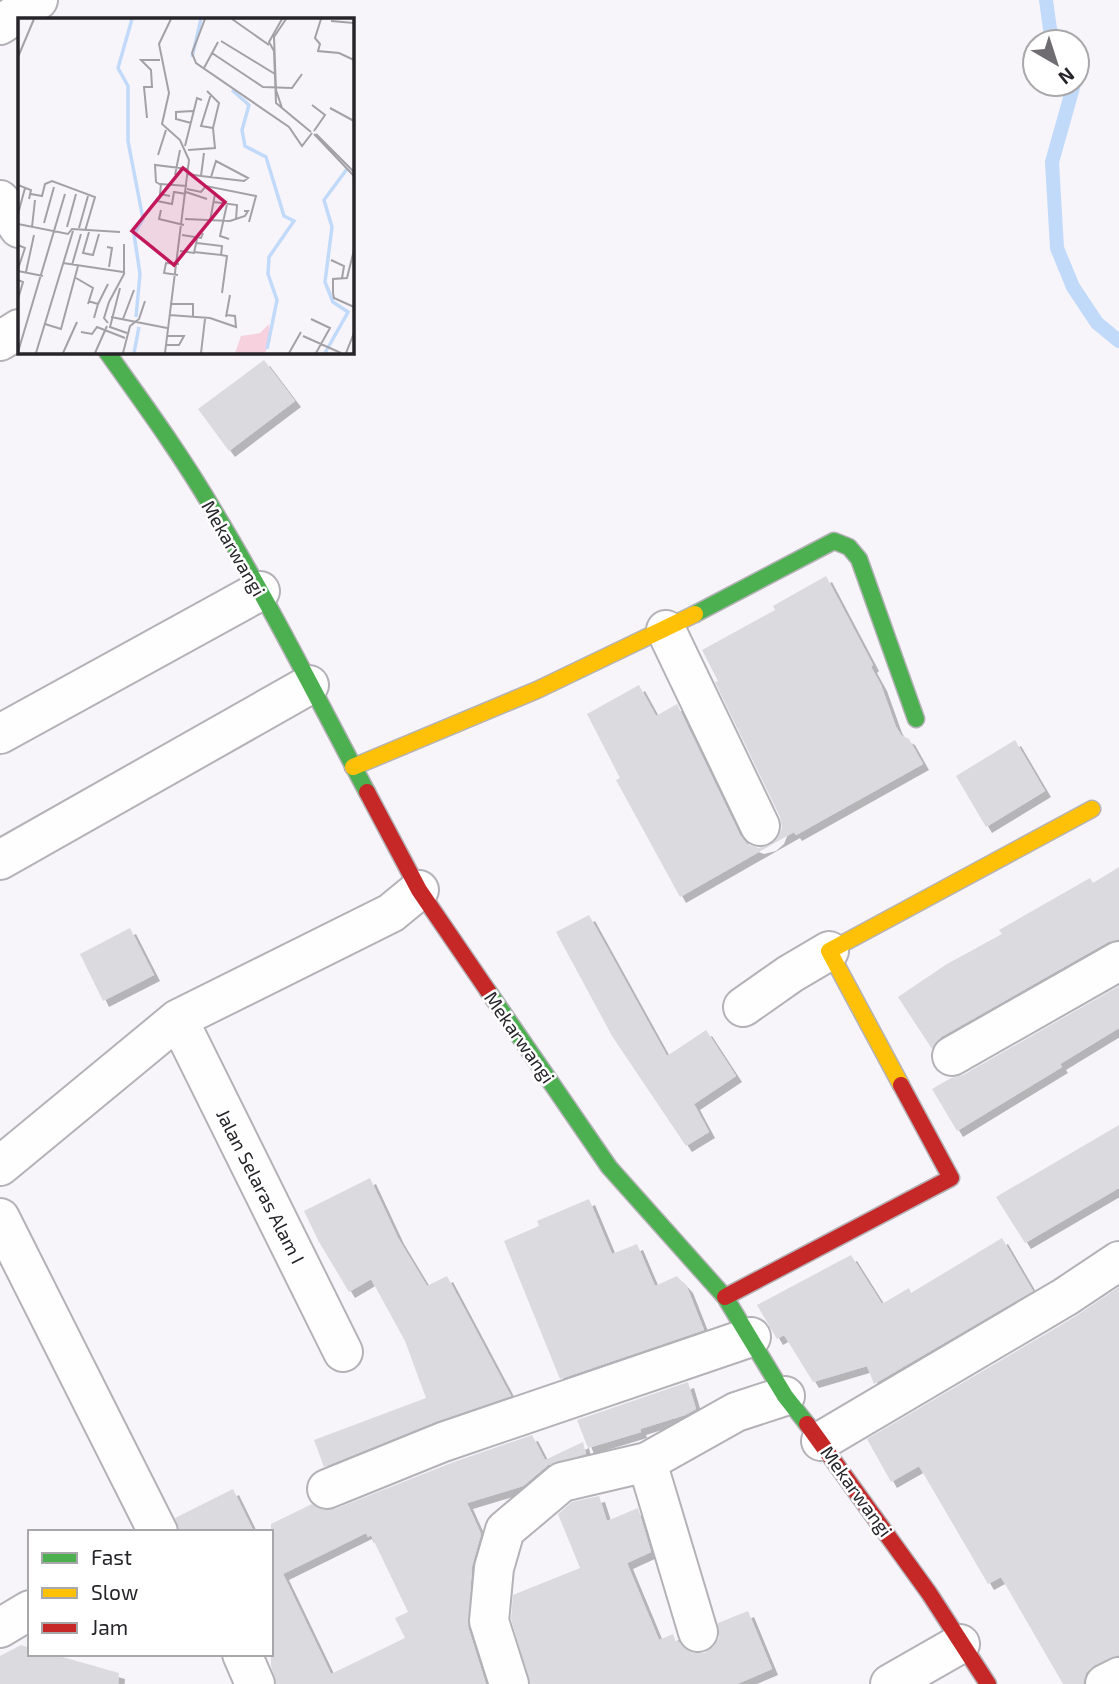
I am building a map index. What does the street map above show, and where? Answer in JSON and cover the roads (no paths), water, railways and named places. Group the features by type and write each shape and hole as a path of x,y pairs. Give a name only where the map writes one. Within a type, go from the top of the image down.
{"street":[{"path":"0,25 38,0"},
{"path":"0,341 18,330"},
{"name":"Mekarwangi","path":"108,354 162,429 214,510 419,890 609,1167 725,1297 785,1395 929,1593 988,1684"},
{"path":"353,767 431,738 666,630 834,541 849,547 859,559 916,719"},
{"path":"0,734 260,591"},
{"path":"666,630 760,826"},
{"path":"0,860 309,685"},
{"path":"743,1007 829,951 1093,809"},
{"path":"0,1166 178,1019 391,913 419,890"},
{"path":"725,1297 951,1178 829,951"},
{"path":"952,1056 1119,961"},
{"name":"Jalan Selaras Alam I","path":"178,1019 343,1352"},
{"path":"0,1217 157,1530"},
{"path":"821,1441 1065,1297 1119,1261"},
{"path":"327,1489 443,1442 751,1337"},
{"path":"509,1684 489,1621 494,1568 505,1530 562,1482 647,1462 736,1412 785,1395"},
{"path":"647,1462 698,1632"},
{"path":"0,1628 28,1611"},
{"path":"890,1684 960,1644"},
{"path":"243,1656 255,1684"},
{"path":"1105,1684 1119,1677"}],"waterway":[{"path":"1046,0 1050,28"},
{"path":"1070,98 1052,162 1057,248 1073,287 1097,323 1119,341"}]}
